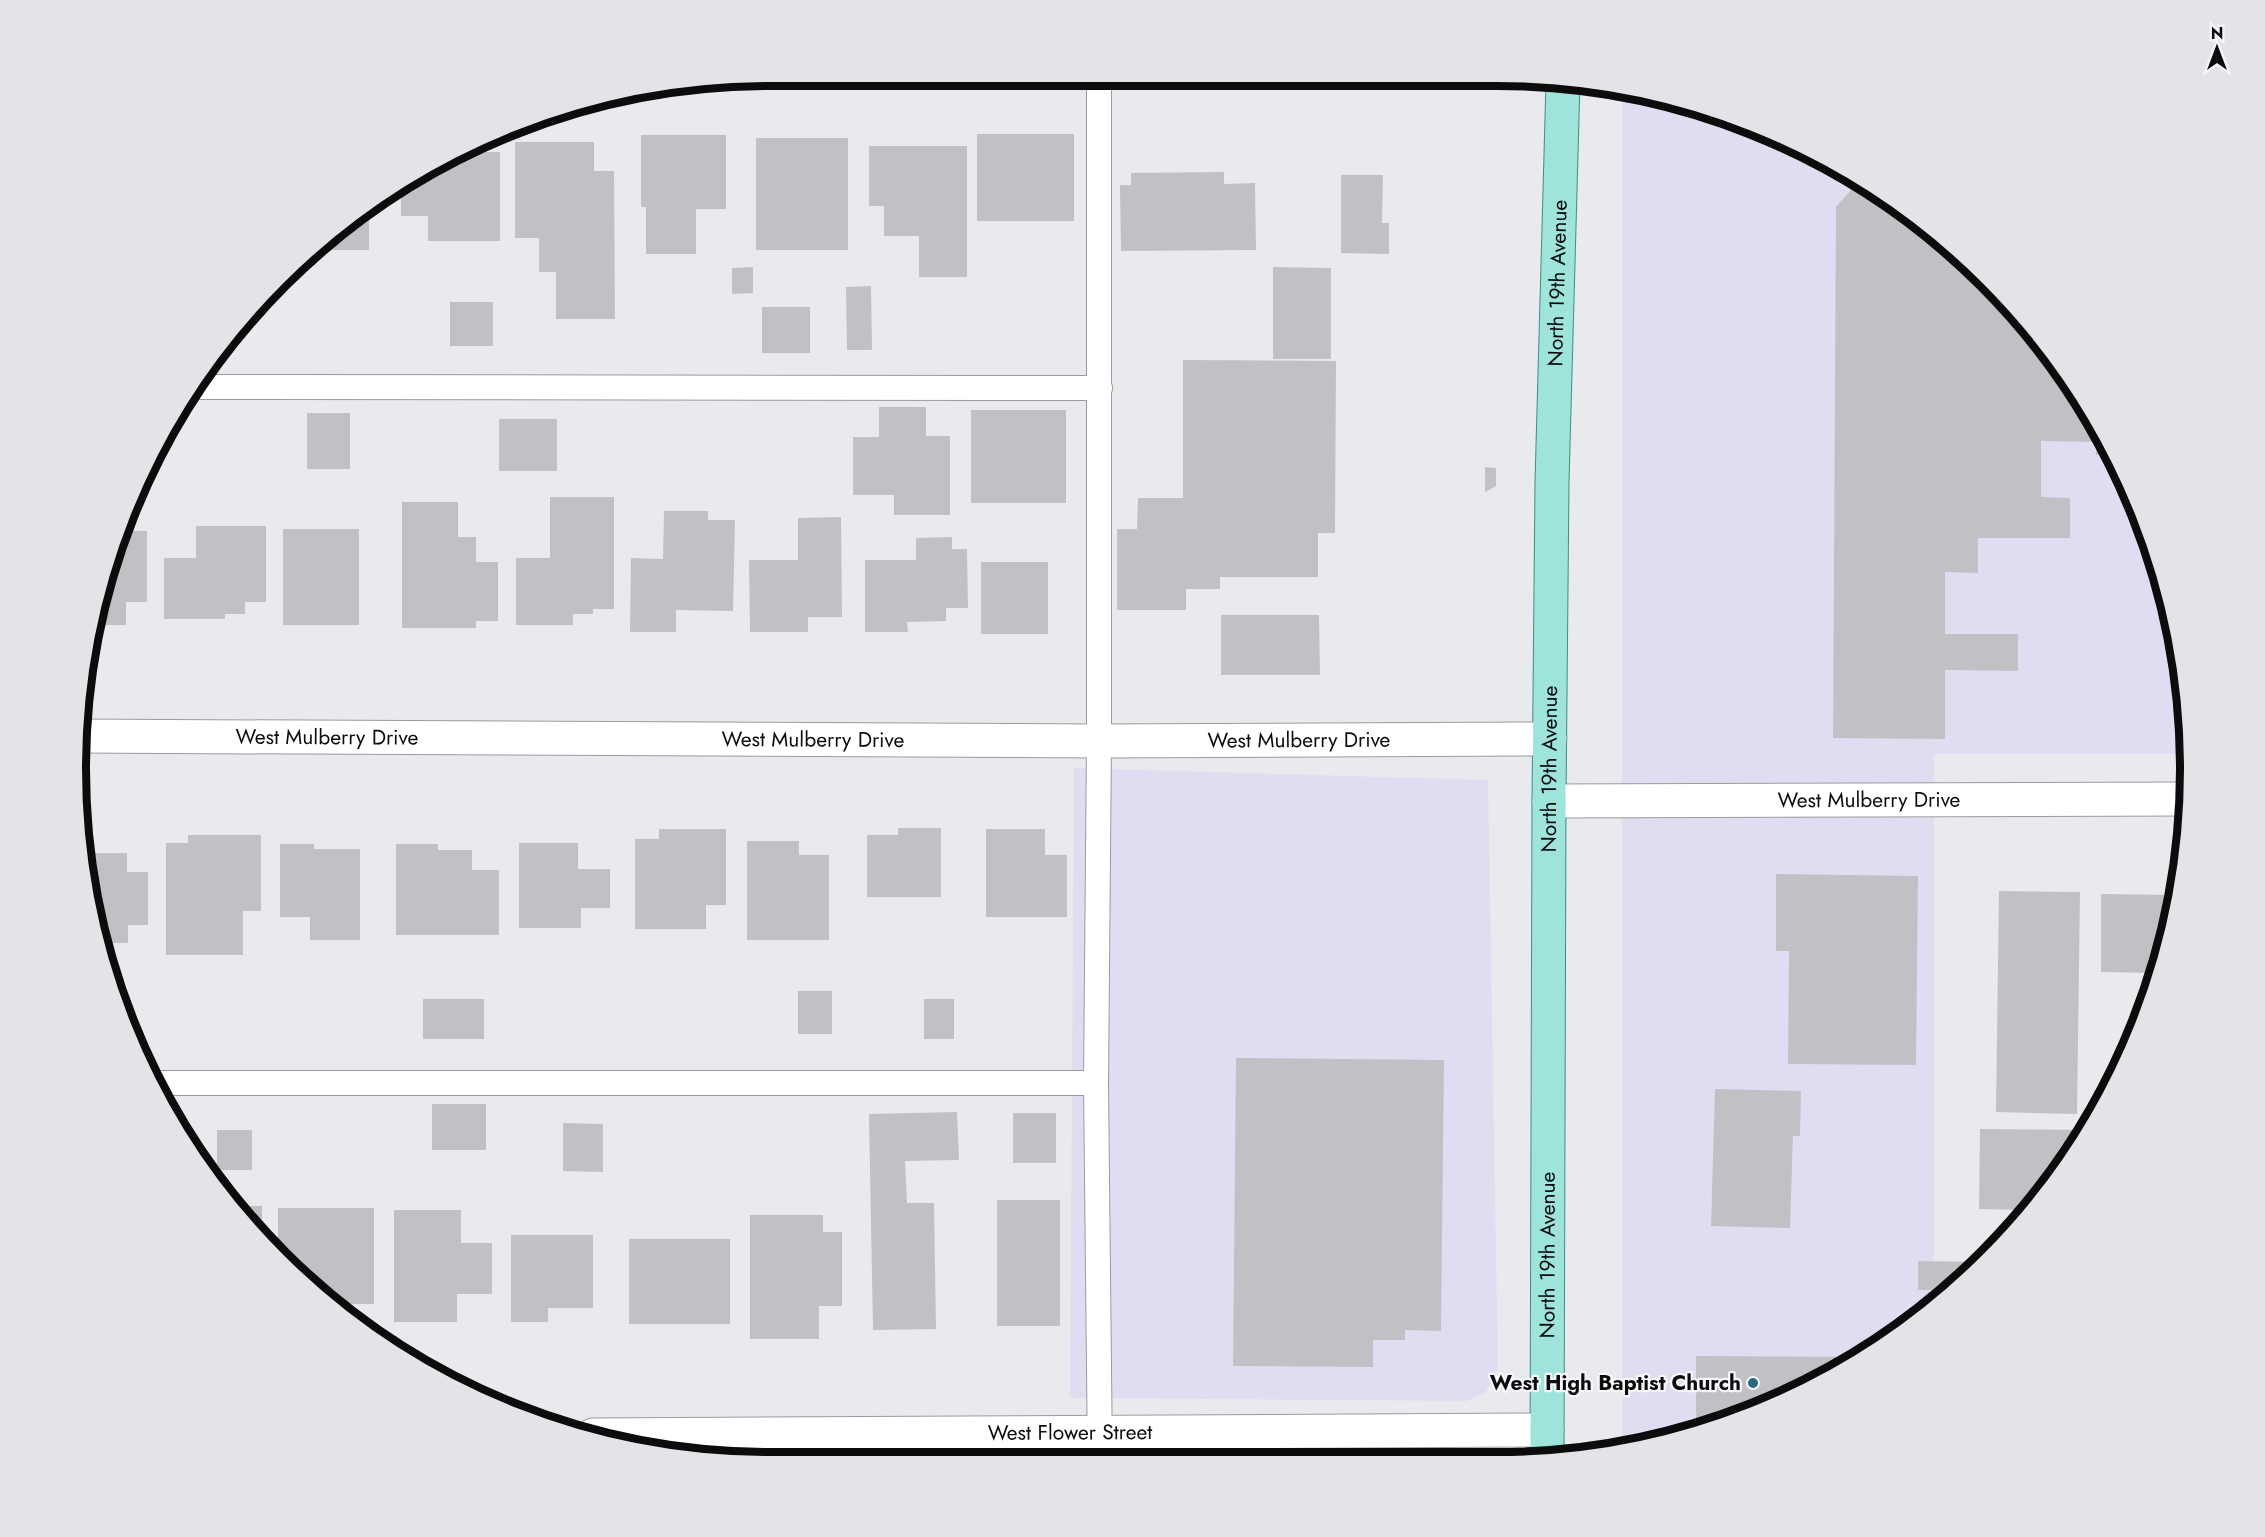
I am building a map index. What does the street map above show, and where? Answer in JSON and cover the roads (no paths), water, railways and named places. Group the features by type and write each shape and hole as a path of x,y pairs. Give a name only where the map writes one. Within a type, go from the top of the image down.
{"main road":[{"name":"North 19th Avenue","path":"1547,1444 1549,801 1553,471 1563,89"}],"street":[{"name":"West Mulberry Drive","path":"87,736 1099,741 1550,739"},
{"name":"West Mulberry Drive","path":"1549,801 2179,799"},
{"name":"West Flower Street","path":"625,1436 1100,1447 1547,1444"}],"lane":[{"path":"1099,86 1099,741 1096,1083 1100,1447"},
{"path":"202,387 1100,388"},
{"path":"162,1083 1096,1083"}],"place":[{"name":"West High Baptist Church","path":"1753,1383"}]}
